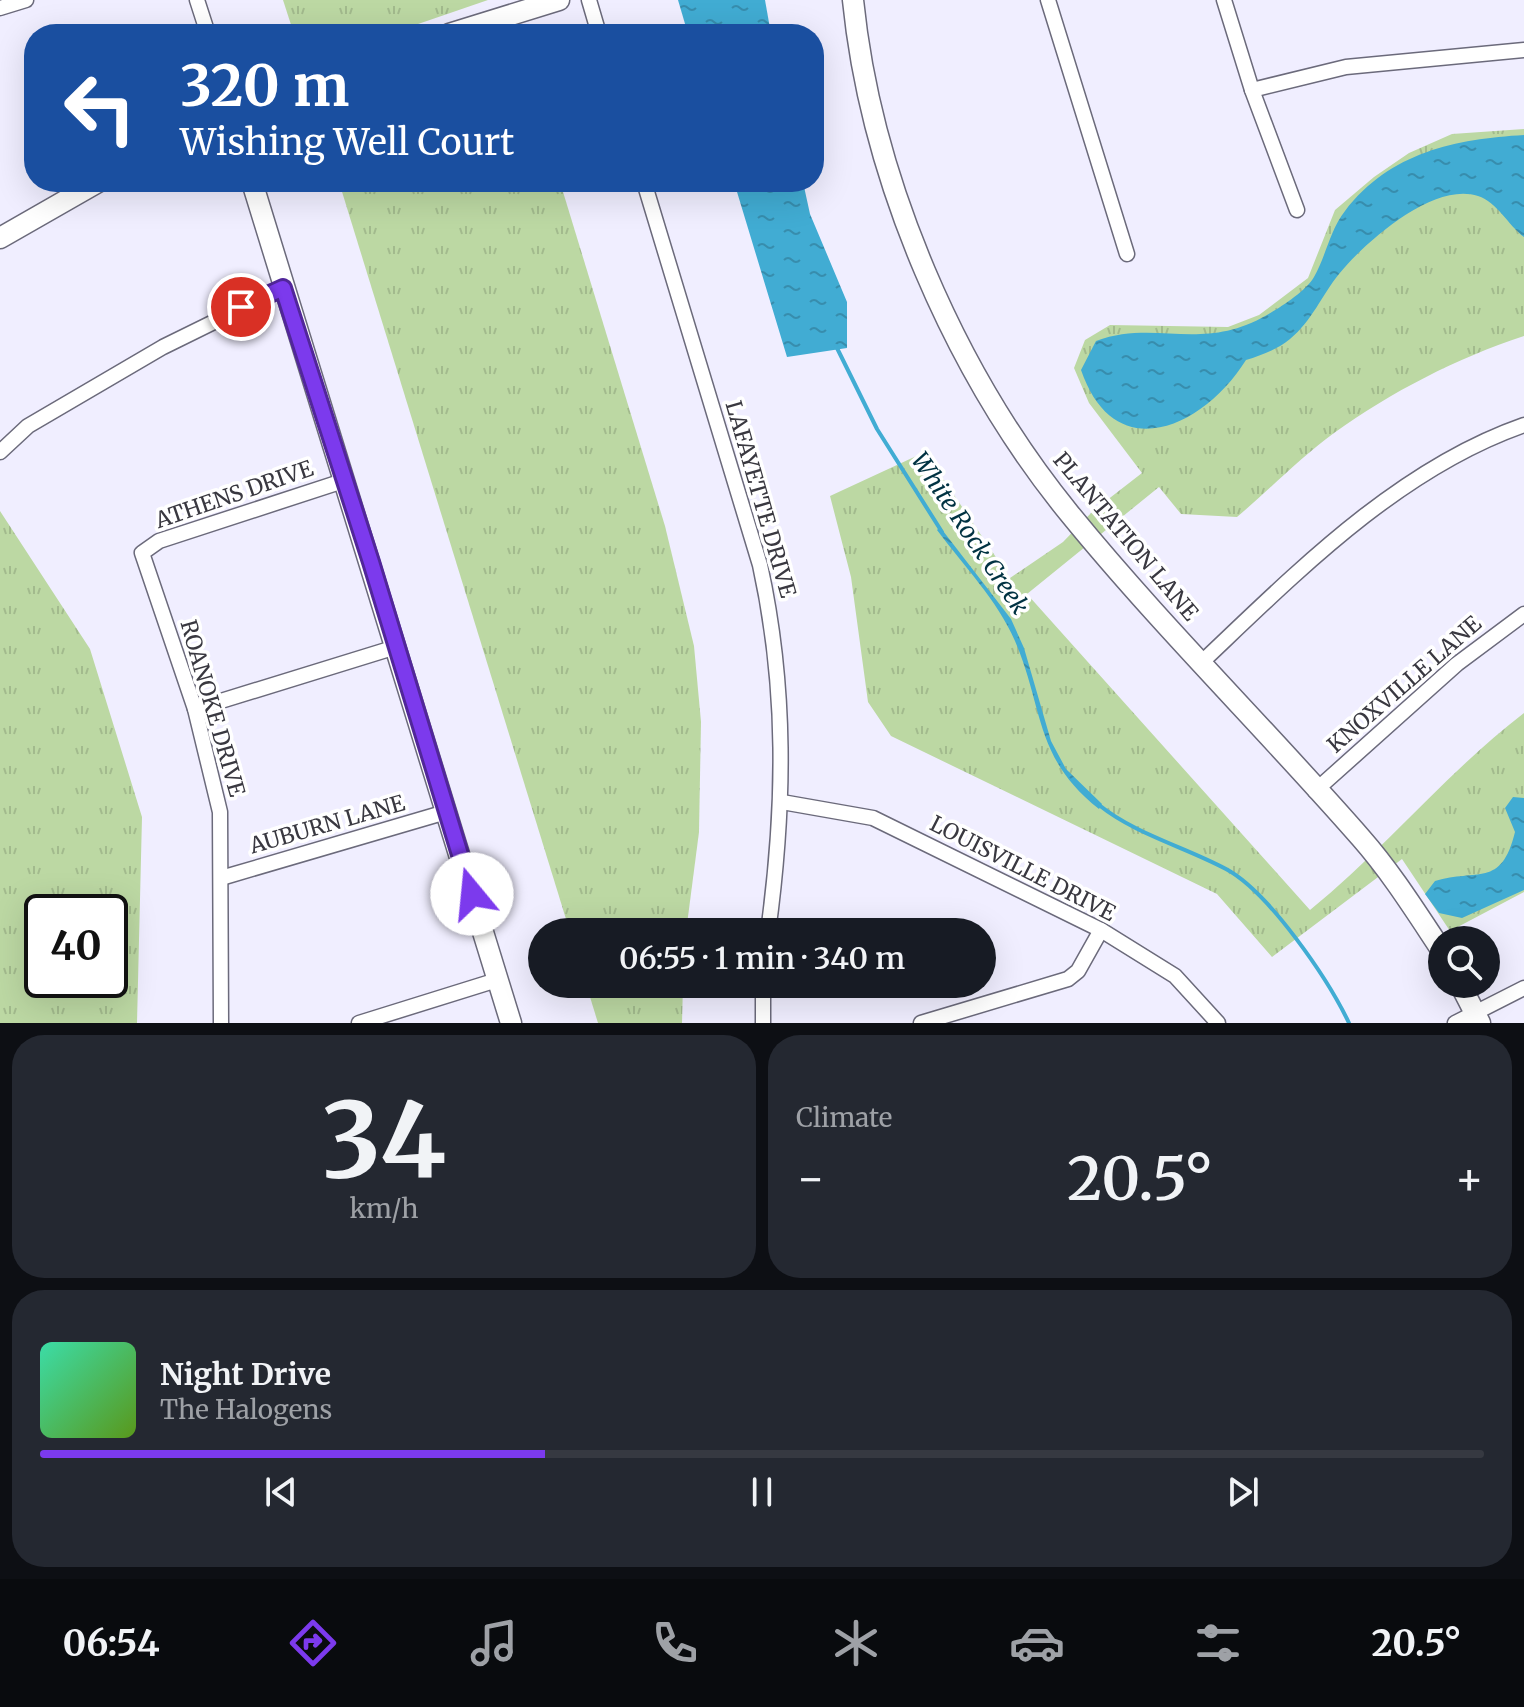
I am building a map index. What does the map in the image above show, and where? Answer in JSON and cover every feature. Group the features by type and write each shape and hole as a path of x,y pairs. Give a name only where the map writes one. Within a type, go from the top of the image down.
{"street":[{"path":"0,8 26,0"},
{"path":"197,0 205,24"},
{"path":"481,24 559,0"},
{"path":"589,0 596,24"},
{"name":"PLANTATION LANE","path":"853,0 862,67 893,182 936,294 965,356 1012,434 1069,513 1315,791 1361,837 1428,931"},
{"path":"1048,0 1127,254"},
{"path":"1224,0 1252,90 1297,210"},
{"path":"1252,90 1346,67 1524,50"},
{"path":"0,238 80,192"},
{"path":"255,192 511,1023"},
{"name":"LAFAYETTE DRIVE","path":"647,192 767,593 781,709 782,802 770,918"},
{"path":"0,452 28,426 163,347 283,288"},
{"path":"1202,662 1399,490 1461,453 1524,425"},
{"name":"ATHENS DRIVE","path":"142,553 159,541 343,481"},
{"name":"ROANOKE DRIVE","path":"142,553 195,709 220,812 221,1023"},
{"name":"KNOXVILLE LANE","path":"1315,791 1457,664 1524,614"},
{"path":"195,709 396,647"},
{"name":"LOUISVILLE DRIVE","path":"782,802 873,818 1101,930 1175,976 1218,1023"},
{"name":"AUBURN LANE","path":"221,878 446,812"},
{"path":"921,1023 1068,979 1078,971 1101,930"},
{"path":"359,1023 497,980"},
{"path":"1455,1023 1477,1018 1524,988"},
{"path":"763,998 763,1023"},
{"path":"1467,998 1477,1018"}],"green space":[{"path":"283,0 488,0 418,24 291,24"},
{"path":"1524,129 1524,336 1425,377 1378,404 1321,443 1237,517 1181,514 1159,487 1027,594 1310,910 1469,760 1524,713 1524,892 1459,926 1447,926 1402,859 1272,957 1217,894 891,736 868,702 851,577 830,496 925,452 1010,578 1063,542 1093,511 1142,473 1089,403 1074,368 1085,340 1110,325 1228,327 1259,315 1308,278 1335,210 1409,153 1452,134"},
{"path":"342,192 563,192 665,526 694,646 701,722 699,832 688,918 566,918"},
{"path":"0,511 90,649 142,817 137,1023 0,1023"},
{"path":"590,998 683,998 682,1023 598,1023"}],"water":[{"path":"678,0 765,0 769,24 685,24"},
{"path":"1524,135 1524,237 1485,199 1460,194 1441,197 1402,217 1383,231 1339,274 1298,332 1275,349 1246,360 1228,384 1207,404 1184,419 1160,427 1137,428 1115,420 1096,401 1081,370 1096,341 1139,333 1221,332 1267,315 1310,282 1340,218 1363,191 1382,175 1403,162 1449,145"},
{"path":"737,192 805,192 810,214 847,302 847,348 787,357"},
{"path":"940,527 1011,619 1024,648 1051,741 1066,769 1102,804 1099,809 1063,771 1044,731 1008,626 937,530"},
{"path":"1513,797 1524,798 1524,890 1462,918 1439,913 1425,894 1435,881 1486,873 1502,862 1515,832 1505,808"}],"waterway":[{"name":"White Rock Creek","path":"836,346 877,429 942,532"},
{"name":"White Rock Creek","path":"1099,805 1128,824 1210,861 1243,880 1296,938 1349,1023"}],"route":[{"path":"241,307 283,288 371,562 472,894"}]}
